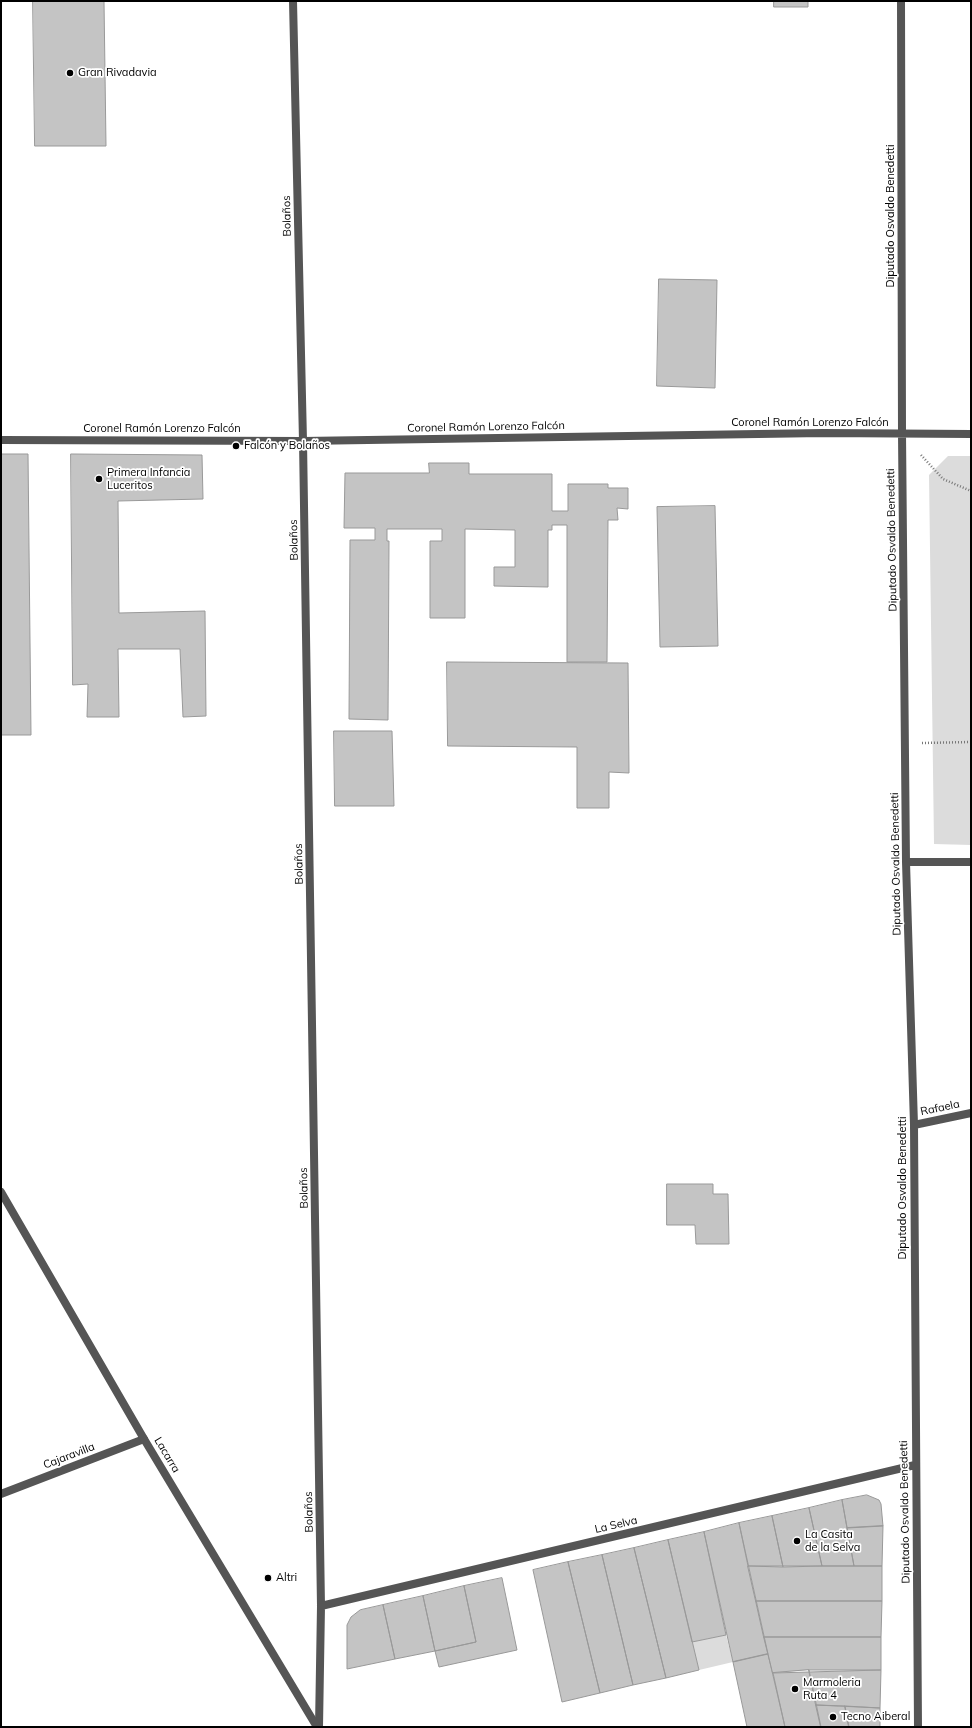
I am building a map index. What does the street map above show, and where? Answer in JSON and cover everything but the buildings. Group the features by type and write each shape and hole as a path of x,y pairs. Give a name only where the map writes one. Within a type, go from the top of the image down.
{"street":[{"name":"Bolaños","path":"292,1 303,441 321,1606 318,1727"},
{"name":"Diputado Osvaldo Benedetti","path":"901,1 902,434 906,862 914,1125 915,1465 918,1727"},
{"name":"Coronel Ramón Lorenzo Falcón","path":"1,440 303,441 823,433 971,434"},
{"path":"906,862 971,862"},
{"name":"Rafaela","path":"914,1125 971,1113"},
{"name":"Lacarra","path":"1,1192 144,1439 318,1727"},
{"name":"Cajaravilla","path":"1,1494 144,1439"},
{"name":"La Selva","path":"321,1606 915,1465"}],"path":[{"path":"902,434 943,478 971,491"},
{"path":"905,743 971,742"}],"shaded area":[{"path":"948,456 971,456 971,845 934,844 929,475"},
{"path":"726,1635 733,1662 699,1670 692,1642"}],"place":[{"name":"Gran Rivadavia","path":"70,73"},
{"name":"Falcón y Bolaños","path":"236,446"},
{"name":"Primera Infancia Luceritos","path":"99,479"},
{"name":"La Casita de la Selva","path":"797,1541"},
{"name":"Altri","path":"268,1578"},
{"name":"Marmoleria Ruta 4","path":"795,1689"},
{"name":"Tecno Aiberal","path":"833,1717"}]}
